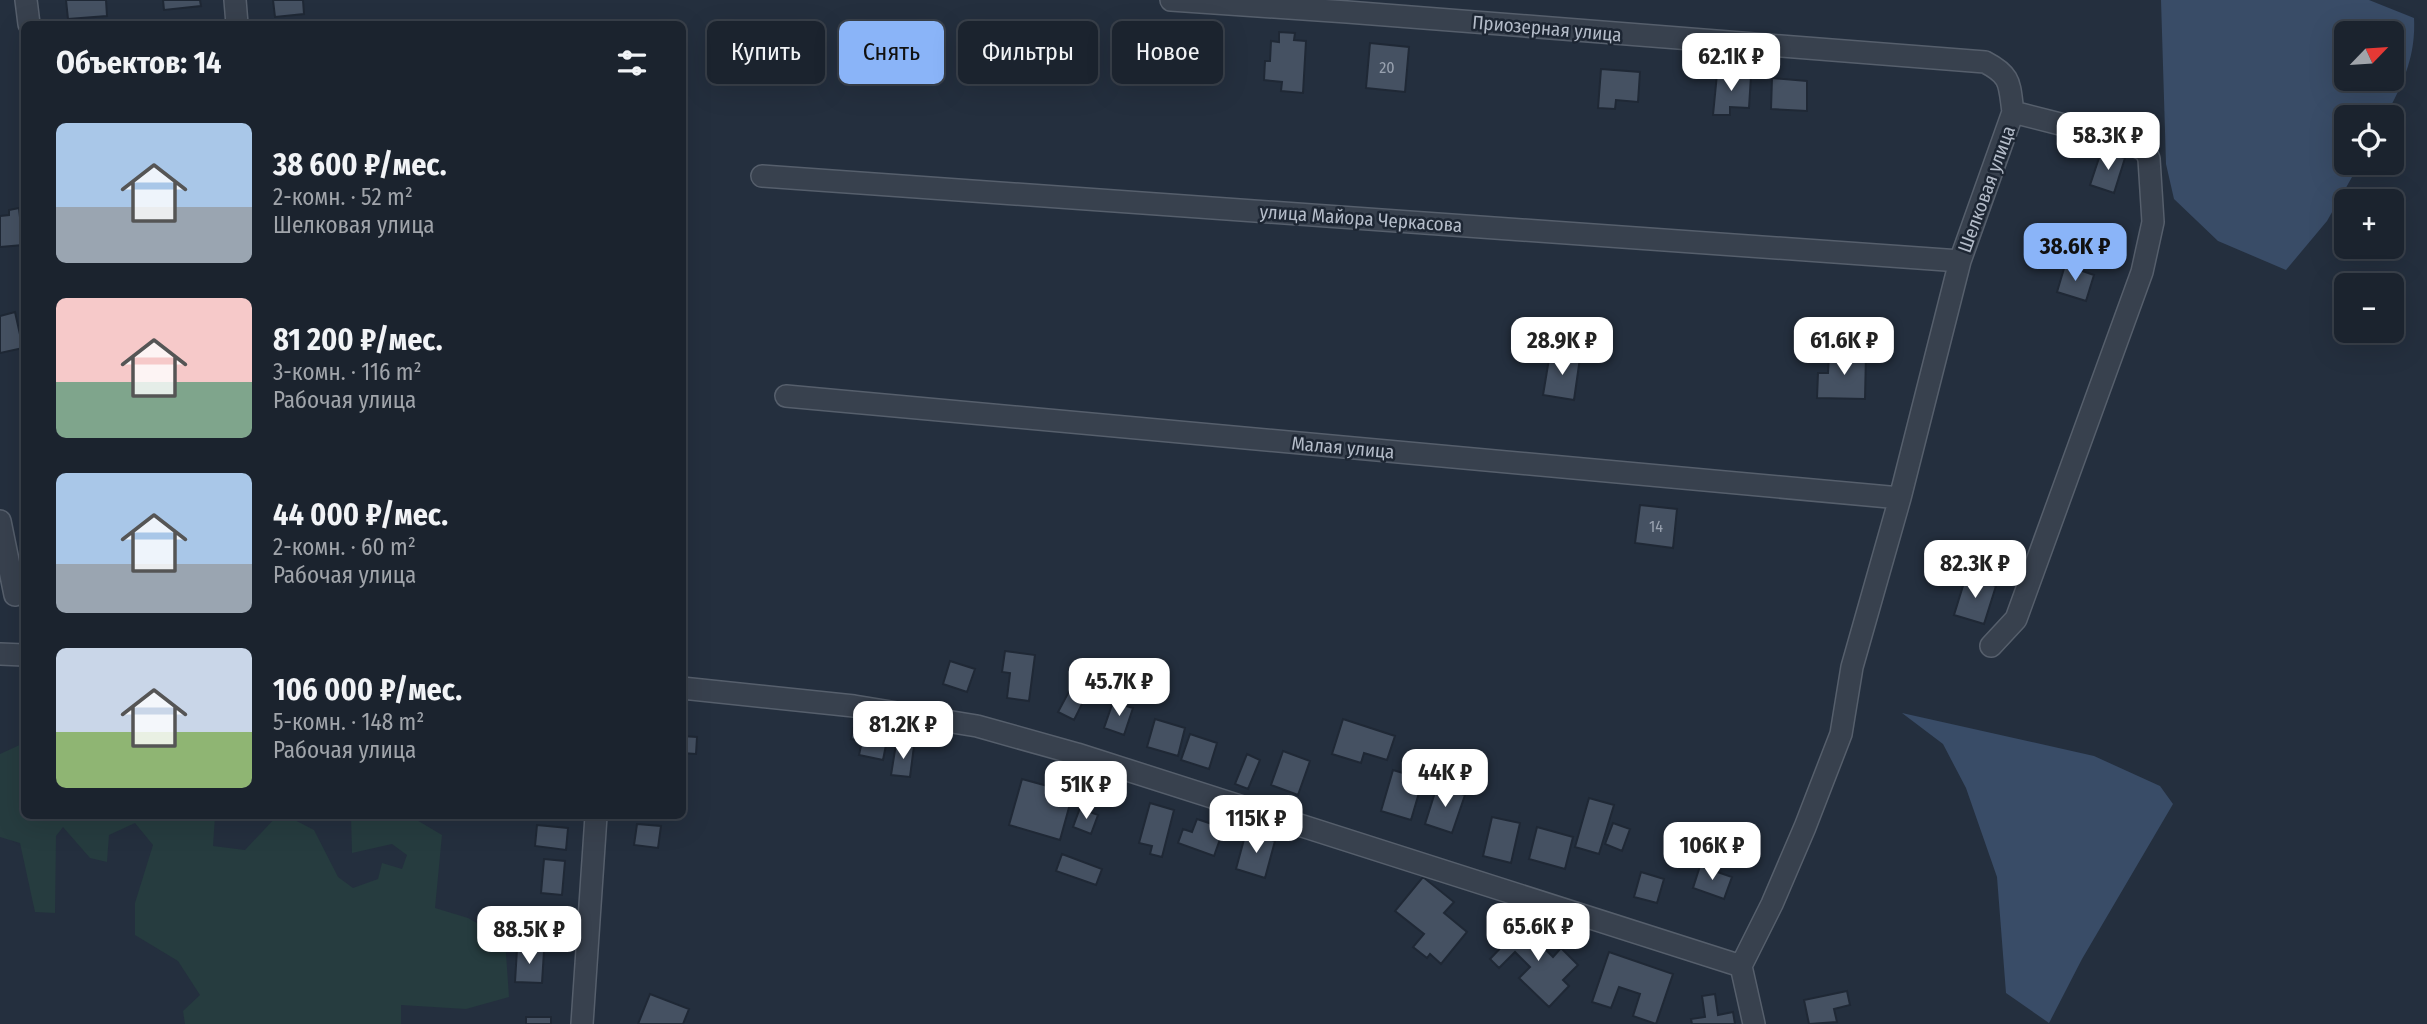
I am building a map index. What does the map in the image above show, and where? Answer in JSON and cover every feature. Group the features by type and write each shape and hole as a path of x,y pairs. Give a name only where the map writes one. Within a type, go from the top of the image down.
{"street":[{"path":"26,0 29,21"},
{"path":"235,0 237,21"},
{"name":"Приозерная улица","path":"1171,0 1985,62 2001,71 2009,83 2013,113"},
{"name":"Шелковая улица","path":"1741,966 1801,838 1841,734 1852,667 1900,498 1960,261 2013,113 2123,139 2146,150 2149,159 2153,222 2142,272 2016,619 1991,646"},
{"name":"улица Майора Черкасова","path":"762,176 1960,261"},
{"name":"Малая улица","path":"786,396 1900,498"},
{"path":"0,521 13,595"},
{"path":"0,654 21,655"},
{"path":"686,688 854,706 977,726 1077,754 1741,966 1754,1024"},
{"path":"582,1024 596,819"}],"green space":[{"path":"21,744 21,819 215,819 213,846 245,850 274,819 293,819 314,830 338,877 353,888 378,879 382,863 402,869 407,855 392,844 352,853 351,819 415,819 442,835 435,908 468,918 505,939 509,997 466,1009 401,1005 401,1024 185,1024 183,1011 200,995 178,961 135,935 135,903 153,845 135,823 109,835 107,862 90,858 63,827 56,836 55,913 35,912 20,843 0,837 0,754"}],"water":[{"path":"2161,0 2369,0 2414,18 2413,45 2404,78 2404,21 2334,21 2334,91 2398,91 2391,105 2334,105 2334,175 2353,175 2345,189 2334,189 2334,209 2327,221 2286,270 2218,241 2174,199 2166,164"},
{"path":"1902,713 2094,756 2160,786 2173,804 2082,959 2049,1023 2006,993 1997,877 1966,788 1943,744"}],"building":[{"path":"66,0 106,0 107,16 68,19"},
{"path":"163,0 200,0 201,6 164,10"},
{"path":"273,0 303,0 304,14 275,17"},
{"path":"1279,32 1295,33 1294,40 1306,41 1303,93 1281,91 1282,82 1264,80 1265,61 1270,61 1271,41 1279,42"},
{"path":"1370,43 1409,47 1405,92 1366,88"},
{"path":"1601,69 1640,72 1638,102 1616,100 1615,109 1598,108"},
{"path":"1717,74 1751,76 1749,108 1730,107 1730,115 1713,115"},
{"path":"1772,78 1807,81 1807,111 1771,109"},
{"path":"2101,152 2125,158 2114,193 2090,185"},
{"path":"19,208 21,245 0,247 0,216 9,215 9,210"},
{"path":"2065,265 2094,275 2086,301 2057,292"},
{"path":"15,312 21,348 0,353 0,316"},
{"path":"1550,353 1580,358 1574,400 1543,395"},
{"path":"1829,353 1866,354 1865,399 1817,398 1818,373 1828,373"},
{"path":"1640,505 1677,509 1673,548 1635,543"},
{"path":"1966,576 1996,586 1984,624 1954,615"},
{"path":"1005,651 1035,655 1029,701 1007,698 1010,673 1002,672"},
{"path":"950,661 975,669 967,692 943,684"},
{"path":"1073,684 1088,692 1074,720 1058,712"},
{"path":"1113,702 1133,708 1124,735 1104,728"},
{"path":"1155,719 1185,728 1178,756 1147,747"},
{"path":"1343,719 1395,736 1387,760 1364,753 1361,763 1332,754"},
{"path":"853,728 888,735 883,760 859,755 862,741 851,739"},
{"path":"1190,734 1217,743 1209,769 1181,760"},
{"path":"686,736 697,737 696,754 686,753"},
{"path":"896,744 914,746 910,777 891,775"},
{"path":"1283,751 1310,761 1298,795 1271,785"},
{"path":"1247,754 1260,760 1248,789 1235,784"},
{"path":"1393,770 1423,779 1411,820 1381,811"},
{"path":"1022,779 1073,793 1060,840 1009,825"},
{"path":"1437,786 1465,795 1452,833 1425,824"},
{"path":"1589,798 1614,805 1599,854 1575,847"},
{"path":"1150,803 1174,810 1162,857 1150,854 1152,846 1139,843"},
{"path":"1080,808 1098,815 1091,834 1073,827"},
{"path":"1492,817 1520,823 1511,863 1483,856"},
{"path":"1197,819 1224,828 1214,856 1178,843 1183,829 1192,832"},
{"path":"1613,823 1630,829 1622,851 1605,844"},
{"path":"637,824 661,826 658,848 634,845"},
{"path":"537,825 568,828 566,850 535,846"},
{"path":"1537,827 1573,837 1565,869 1529,859"},
{"path":"1246,832 1275,841 1265,878 1236,869"},
{"path":"1062,854 1102,869 1096,885 1056,871"},
{"path":"544,859 565,861 562,895 541,893"},
{"path":"1700,866 1732,877 1724,899 1693,888"},
{"path":"1641,872 1664,879 1657,903 1634,897"},
{"path":"1423,877 1454,902 1444,913 1467,932 1441,964 1430,954 1427,958 1413,947 1424,934 1395,911"},
{"path":"1529,918 1544,932 1536,940 1553,957 1561,948 1578,965 1563,980 1569,986 1549,1007 1519,978 1530,967 1515,952 1499,968 1490,959"},
{"path":"517,949 544,951 542,983 515,982"},
{"path":"1609,952 1673,974 1656,1024 1633,1016 1640,994 1619,987 1611,1008 1592,1002"},
{"path":"1847,991 1850,1005 1834,1009 1837,1022 1809,1024 1804,1000"},
{"path":"650,994 689,1009 683,1024 638,1024"},
{"path":"1715,994 1718,1015 1733,1012 1735,1024 1692,1024 1691,1019 1705,1017 1702,996"},
{"path":"526,1017 551,1017 551,1024 526,1024"}]}
